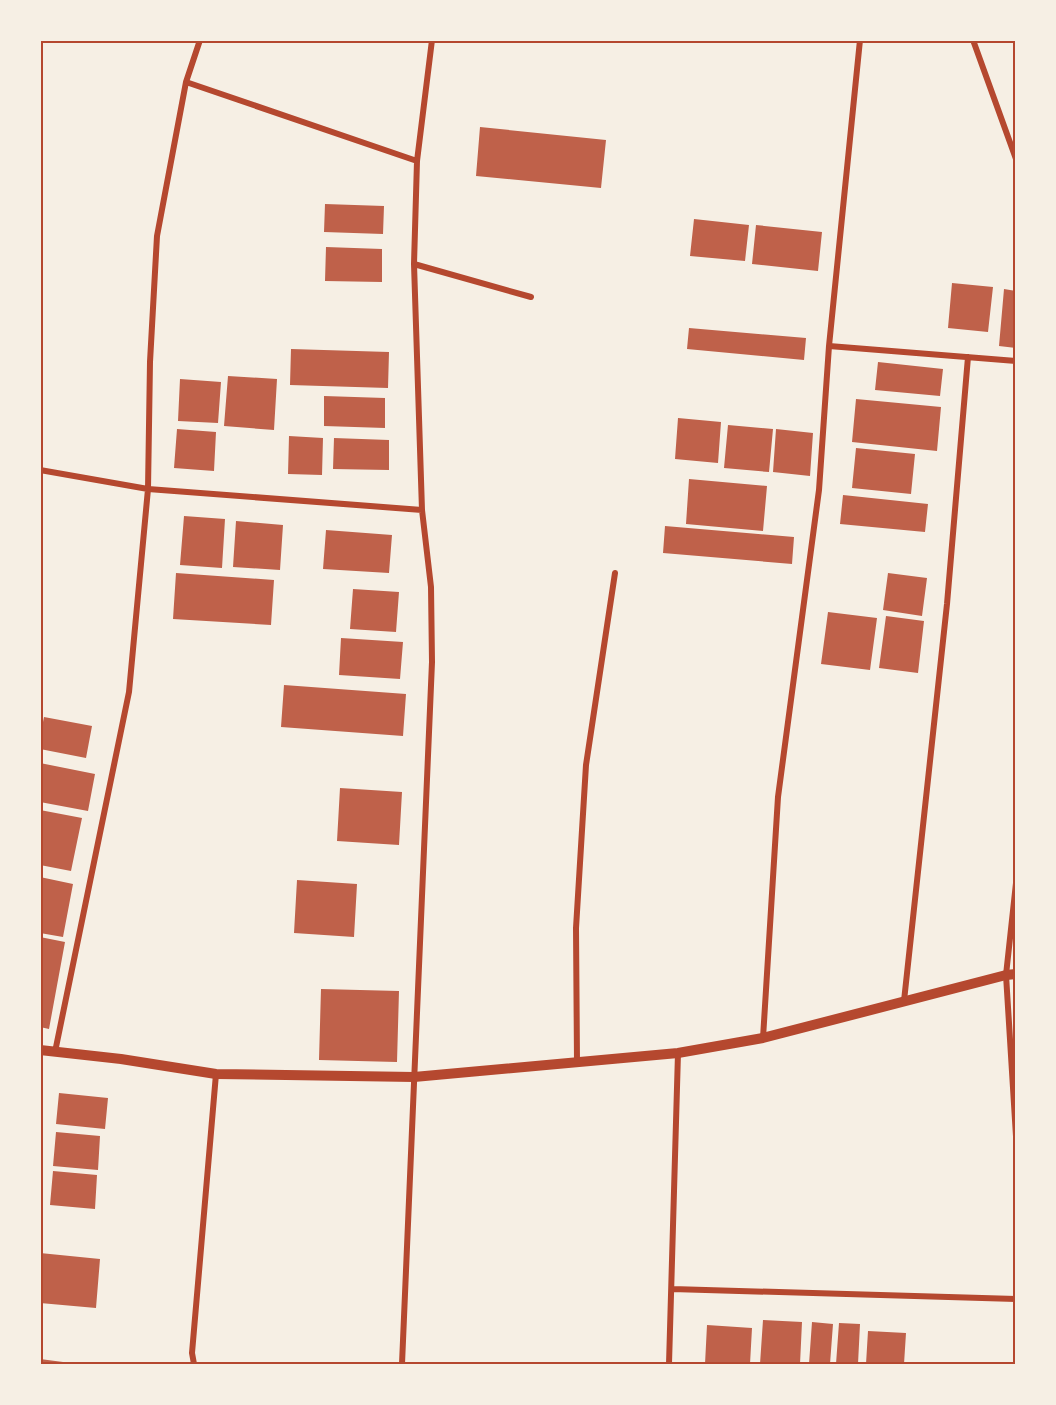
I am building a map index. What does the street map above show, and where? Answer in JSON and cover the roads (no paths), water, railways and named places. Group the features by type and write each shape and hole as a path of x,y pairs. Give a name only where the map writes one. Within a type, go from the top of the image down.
{"street":[{"path":"55,1052 129,692 148,489 150,362 157,236 186,82 200,40"},
{"path":"402,1365 432,662 431,587 422,510 414,264 417,161 432,40"},
{"path":"763,1038 778,797 819,490 829,346 860,40"},
{"path":"973,40 1016,159"},
{"path":"186,82 417,161"},
{"path":"414,264 531,297"},
{"path":"829,346 1016,361"},
{"path":"904,1002 947,604 968,357"},
{"path":"40,470 148,489 422,510"},
{"path":"578,1062 576,928 586,765 615,573"},
{"path":"1016,883 1011,975 1016,1136"},
{"path":"40,1050 121,1059 216,1074 414,1077 678,1053 763,1038 1011,975"},
{"path":"669,1365 678,1053"},
{"path":"194,1365 192,1353 216,1074"},
{"path":"672,1289 1016,1299"}]}
